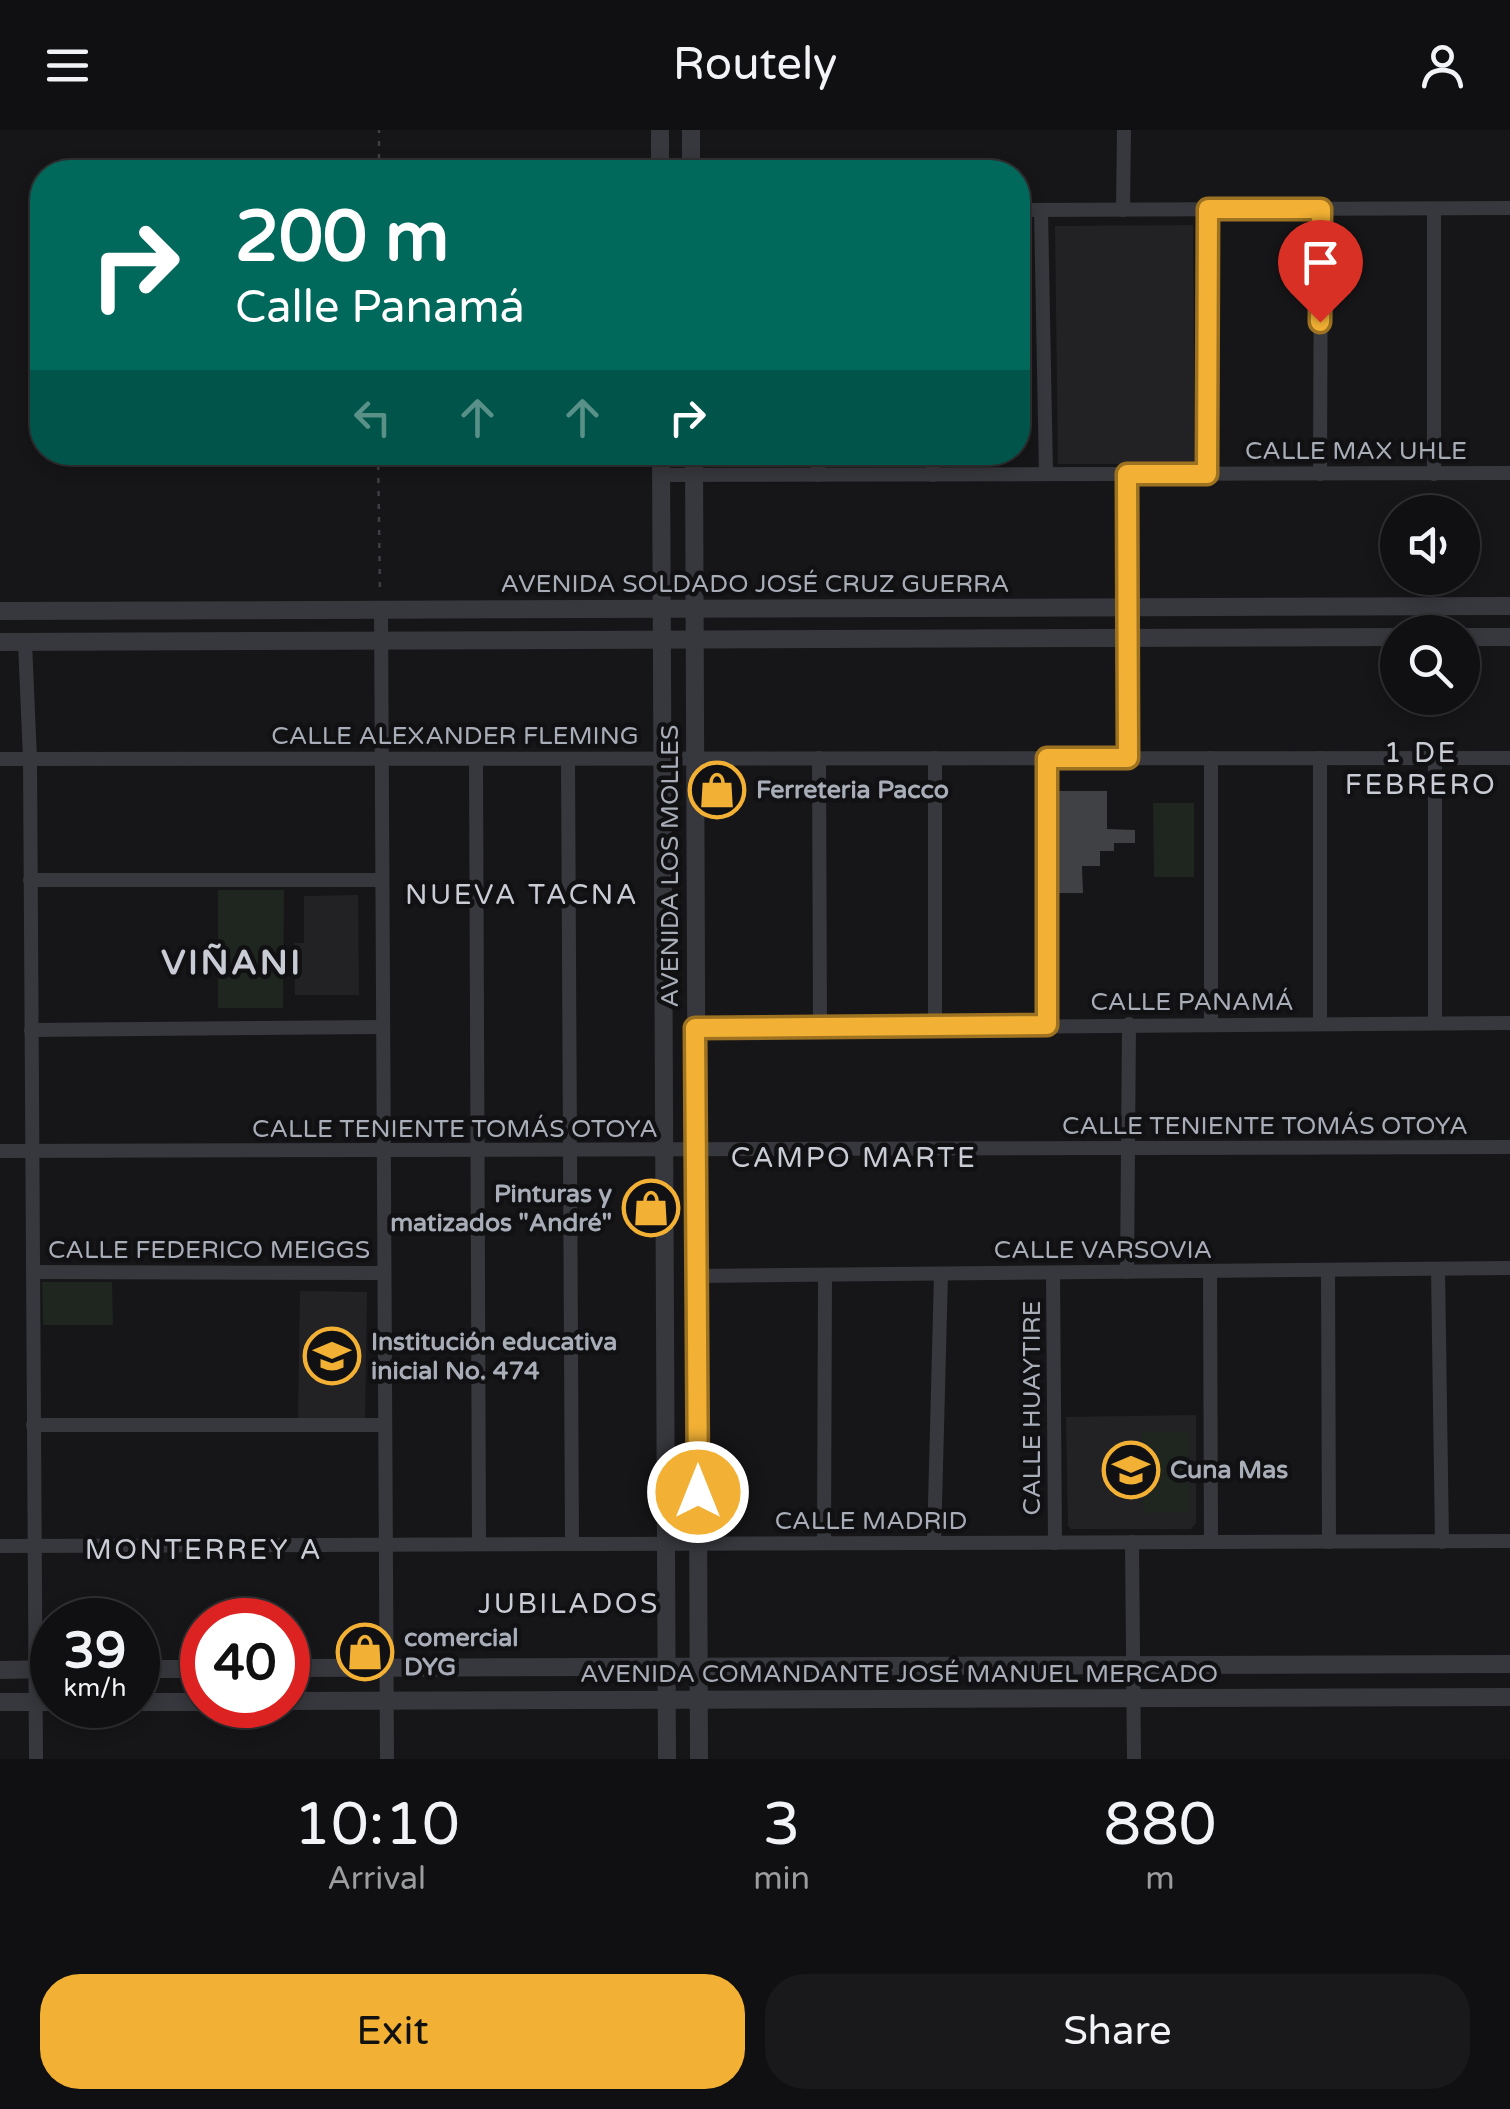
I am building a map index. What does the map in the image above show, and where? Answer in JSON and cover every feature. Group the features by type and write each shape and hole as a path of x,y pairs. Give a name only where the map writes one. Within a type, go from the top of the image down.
{"street":[{"path":"660,130 660,160"},
{"path":"691,130 691,160"},
{"path":"1122,210 1124,130"},
{"path":"1030,210 1510,208"},
{"path":"1207,474 1208,209"},
{"path":"1320,474 1321,209"},
{"path":"1434,209 1434,474"},
{"path":"1042,210 1046,474"},
{"name":"AVENIDA LOS MOLLES","path":"661,465 667,1759"},
{"name":"AVENIDA LOS MOLLES","path":"694,465 699,1759"},
{"path":"818,465 818,475"},
{"path":"933,465 933,475"},
{"name":"CALLE MAX UHLE","path":"661,475 1510,473"},
{"path":"1127,474 1128,758"},
{"name":"AVENIDA SOLDADO JOSÉ CRUZ GUERRA","path":"0,611 1510,606"},
{"path":"380,610 387,1759"},
{"path":"0,642 1380,637"},
{"path":"1480,637 1510,637"},
{"path":"25,642 30,759 34,1546 38,1598"},
{"path":"819,758 820,1026"},
{"path":"935,758 935,1026"},
{"path":"1047,758 1047,1025"},
{"path":"1211,758 1211,1024"},
{"path":"1320,758 1320,1024"},
{"path":"1435,758 1435,1023"},
{"name":"CALLE ALEXANDER FLEMING","path":"0,759 1510,758"},
{"path":"476,759 479,1544"},
{"path":"568,759 572,1544"},
{"path":"30,880 382,880"},
{"name":"CALLE PANAMÁ","path":"695,1028 1510,1023"},
{"path":"1127,1272 1130,1024"},
{"path":"31,1030 383,1027"},
{"name":"CALLE TENIENTE TOMÁS OTOYA","path":"0,1151 1510,1147"},
{"name":"CALLE VARSOVIA","path":"696,1276 1510,1268"},
{"path":"1438,1269 1442,1542"},
{"path":"1328,1270 1329,1542"},
{"path":"1210,1271 1211,1542"},
{"name":"CALLE FEDERICO MEIGGS","path":"32,1272 384,1273"},
{"name":"CALLE HUAYTIRE","path":"1053,1273 1055,1543"},
{"path":"934,1543 940,1274"},
{"path":"824,1543 825,1275"},
{"path":"34,1425 385,1425"},
{"path":"1132,1542 1134,1759"},
{"name":"CALLE MADRID","path":"0,1546 1510,1542"},
{"name":"AVENIDA COMANDANTE JOSÉ MANUEL MERCADO","path":"310,1668 1510,1664"},
{"path":"0,1670 30,1669"},
{"name":"AVENIDA COMANDANTE JOSÉ MANUEL MERCADO","path":"310,1701 1510,1697"},
{"path":"0,1702 30,1702"},
{"path":"36,1759 40,1728"}],"path":[{"path":"379,130 379,160"},
{"path":"378,465 380,610"}],"shaded area":[{"path":"1193,225 1195,464 1058,464 1055,226"},
{"path":"1153,803 1194,803 1194,877 1154,877"},
{"path":"218,890 284,890 283,1008 218,1008"},
{"path":"358,895 359,995 295,995 294,943 304,943 304,896"},
{"path":"42,1282 112,1282 113,1325 43,1325"},
{"name":"Institución educativa inicial No. 474","path":"300,1291 367,1292 365,1420 298,1419"},
{"name":"Cuna Mas","path":"1196,1415 1196,1523 1191,1529 1068,1526 1066,1417"},
{"path":"1142,1432 1188,1432 1189,1513 1143,1513"}],"building":[{"path":"1058,791 1107,791 1107,829 1135,830 1135,843 1114,843 1114,851 1100,851 1100,866 1082,866 1083,893 1059,893"}],"place":[{"name":"Ferreteria Pacco","path":"717,790"},
{"name":"Pinturas y matizados \"André\"","path":"651,1208"},
{"name":"Institución educativa inicial No. 474","path":"332,1356"},
{"name":"Cuna Mas","path":"1131,1470"},
{"name":"comercial DYG","path":"365,1652"}],"district":[{"name":"1 DE FEBRERO","path":"1421,769"},
{"name":"NUEVA TACNA","path":"522,895"},
{"name":"VIÑANI","path":"232,963"},
{"name":"CAMPO MARTE","path":"854,1158"},
{"name":"MONTERREY A","path":"204,1550"},
{"name":"JUBILADOS","path":"569,1604"}],"route":[{"path":"698,1492 695,1028 1047,1025 1047,758 1128,758 1127,474 1207,474 1208,209 1321,209 1320,322"}]}
